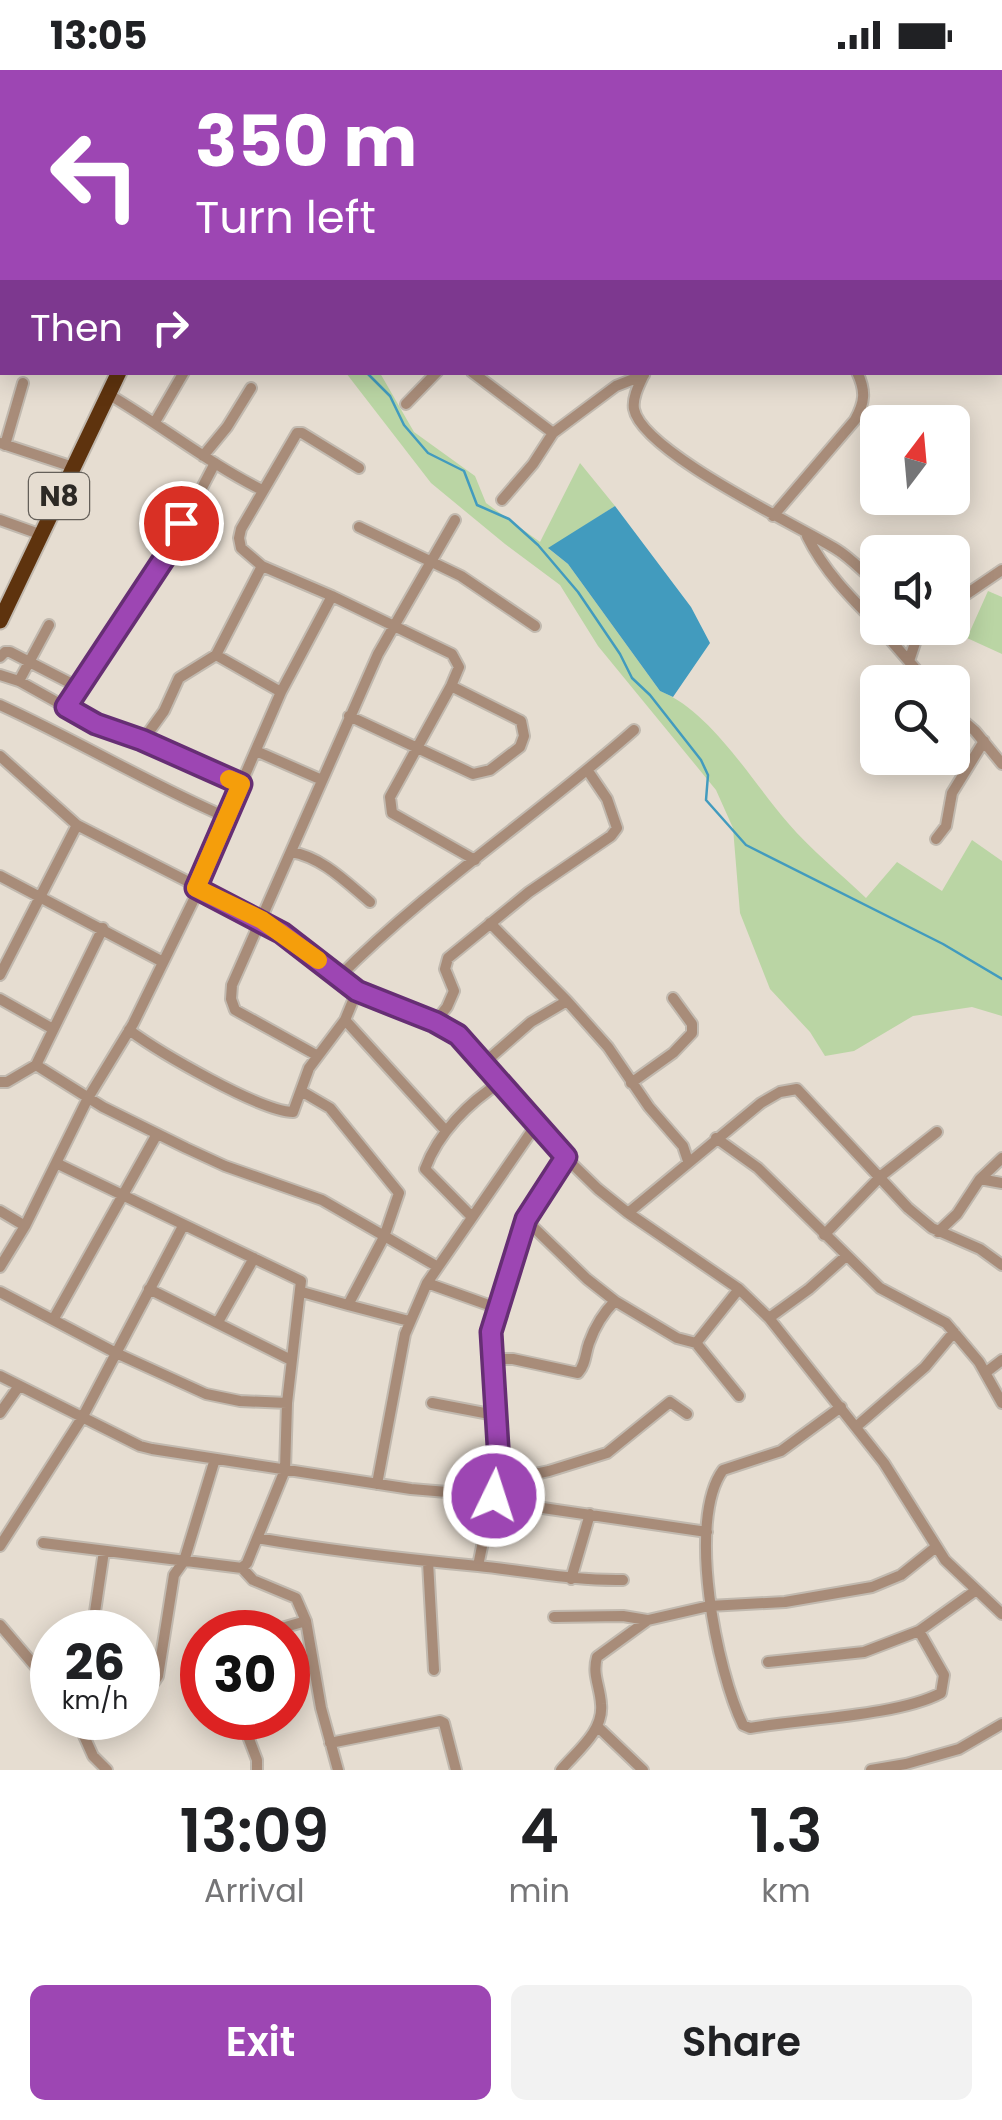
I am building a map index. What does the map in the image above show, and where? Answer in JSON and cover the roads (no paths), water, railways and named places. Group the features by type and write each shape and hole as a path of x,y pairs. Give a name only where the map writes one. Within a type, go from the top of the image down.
{"highway":[{"name":"N8","path":"0,622 118,375"}],"street":[{"path":"155,422 182,375"},
{"path":"406,404 434,375"},
{"path":"476,375 553,434"},
{"path":"502,500 553,434 601,396 642,375"},
{"path":"644,375 635,394 634,410 646,428 690,466 837,550 860,569"},
{"path":"773,516 855,420 863,406 864,388 859,375"},
{"path":"23,384 3,444 73,467"},
{"path":"203,456 251,388"},
{"path":"108,394 262,490"},
{"path":"359,468 297,433 238,538 241,548 262,566 396,626 458,660 451,686 390,798 392,813 475,860"},
{"path":"66,707 169,551 216,463"},
{"path":"0,520 42,535"},
{"path":"318,1056 235,1010 232,985 378,654 456,520"},
{"path":"360,527 493,595 535,626"},
{"path":"807,535 817,556 860,607"},
{"path":"142,740 164,710 179,678 216,654 262,566"},
{"path":"970,592 1002,570"},
{"path":"0,1267 163,962 281,692 332,596"},
{"path":"19,681 48,624"},
{"path":"895,645 913,665"},
{"path":"909,661 914,645"},
{"path":"0,657 5,652 30,661 78,688"},
{"path":"216,654 281,692"},
{"path":"0,675 19,681 96,724 241,784"},
{"path":"350,716 473,774 490,770 520,747 524,736 520,722 451,686"},
{"path":"34,721 45,697"},
{"path":"0,705 154,786 226,817"},
{"path":"970,727 1002,764"},
{"path":"338,978 368,947 634,730"},
{"path":"936,840 946,826 952,793 984,740"},
{"path":"256,751 322,780"},
{"path":"0,756 76,825 262,920 303,946 357,991 458,1035 566,1157 628,1214 650,1225 740,1289 769,1318 884,1463 936,1547 975,1591 1001,1610"},
{"path":"435,1022 454,991 445,969 448,958 617,828 607,799 588,771"},
{"path":"0,974 76,825"},
{"path":"291,852 316,860 370,902"},
{"path":"0,876 163,962"},
{"path":"490,922 568,1001 617,1059 683,1146 688,1161"},
{"path":"0,1082 36,1066 103,928"},
{"path":"129,1030 200,1073 265,1104 293,1112 309,1068 345,1020 357,991"},
{"path":"632,1082 692,1033 692,1024 673,998"},
{"path":"0,999 52,1029"},
{"path":"484,1063 531,1022 568,1001"},
{"path":"345,1020 446,1131"},
{"path":"36,1066 88,1098 224,1166 310,1194 438,1266"},
{"path":"472,1217 425,1169 446,1131 474,1102 501,1082"},
{"path":"628,1214 760,1103 780,1092 797,1089 908,1208 938,1232 980,1249 1002,1265"},
{"path":"301,1092 330,1108 395,1186 398,1201 384,1237 348,1305"},
{"path":"377,1484 409,1321 438,1266 538,1122"},
{"path":"824,1235 881,1176 937,1132"},
{"path":"53,1320 157,1134"},
{"path":"716,1138 758,1168 880,1288 932,1313 954,1332 1002,1403"},
{"path":"683,1146 700,1150"},
{"path":"478,1566 499,1463 491,1332 526,1219 566,1157"},
{"path":"938,1232 958,1214 980,1179 1002,1158"},
{"path":"56,1163 301,1281 287,1403 285,1470 242,1568"},
{"path":"980,1179 1002,1183"},
{"path":"0,1210 25,1226"},
{"path":"526,1219 587,1279 616,1301 677,1338 696,1343 739,1396"},
{"path":"0,1546 82,1418 182,1226"},
{"path":"769,1318 810,1289 846,1256"},
{"path":"218,1322 254,1258"},
{"path":"428,1283 497,1308"},
{"path":"150,1289 291,1360"},
{"path":"696,1343 740,1289"},
{"path":"0,1292 116,1353 206,1394 287,1403"},
{"path":"302,1292 409,1321"},
{"path":"491,1358 578,1373 583,1369 602,1314 616,1301"},
{"path":"857,1426 925,1366 954,1332"},
{"path":"985,1373 1002,1360"},
{"path":"0,1376 140,1446 377,1484 494,1496 707,1532"},
{"path":"0,1412 19,1386"},
{"path":"496,1482 608,1453 670,1402 688,1414"},
{"path":"432,1403 495,1415"},
{"path":"841,1407 781,1451 724,1470 712,1490 707,1532 709,1606 742,1725 750,1728 882,1709 924,1702 941,1694 944,1675 918,1631"},
{"path":"160,1663 174,1575 184,1561 215,1458"},
{"path":"571,1579 590,1514"},
{"path":"257,1538 348,1554 571,1579 623,1580"},
{"path":"43,1544 242,1568 253,1580 296,1598 301,1610"},
{"path":"554,1617 624,1616 648,1620 709,1606 785,1602 872,1587 901,1576 936,1547"},
{"path":"95,1610 104,1551"},
{"path":"428,1562 434,1670"},
{"path":"768,1662 864,1652 918,1631 975,1591"},
{"path":"560,1770 598,1727 602,1704 594,1676 598,1656 648,1620"},
{"path":"0,1625 30,1660"},
{"path":"310,1646 320,1708 340,1769"},
{"path":"330,1743 440,1721 444,1723 456,1770"},
{"path":"870,1770 959,1749 1002,1724"},
{"path":"598,1727 643,1770"},
{"path":"88,1740 94,1756 107,1770"},
{"path":"250,1740 256,1770"}],"water":[{"path":"615,506 691,607 710,643 673,697 660,691 568,564 548,548"}],"waterway":[{"path":"369,375 390,396 404,425 428,453 464,471 477,505 509,519 538,545 578,592 632,678 701,760 708,775 706,800 746,845 943,944 1002,979"}]}
